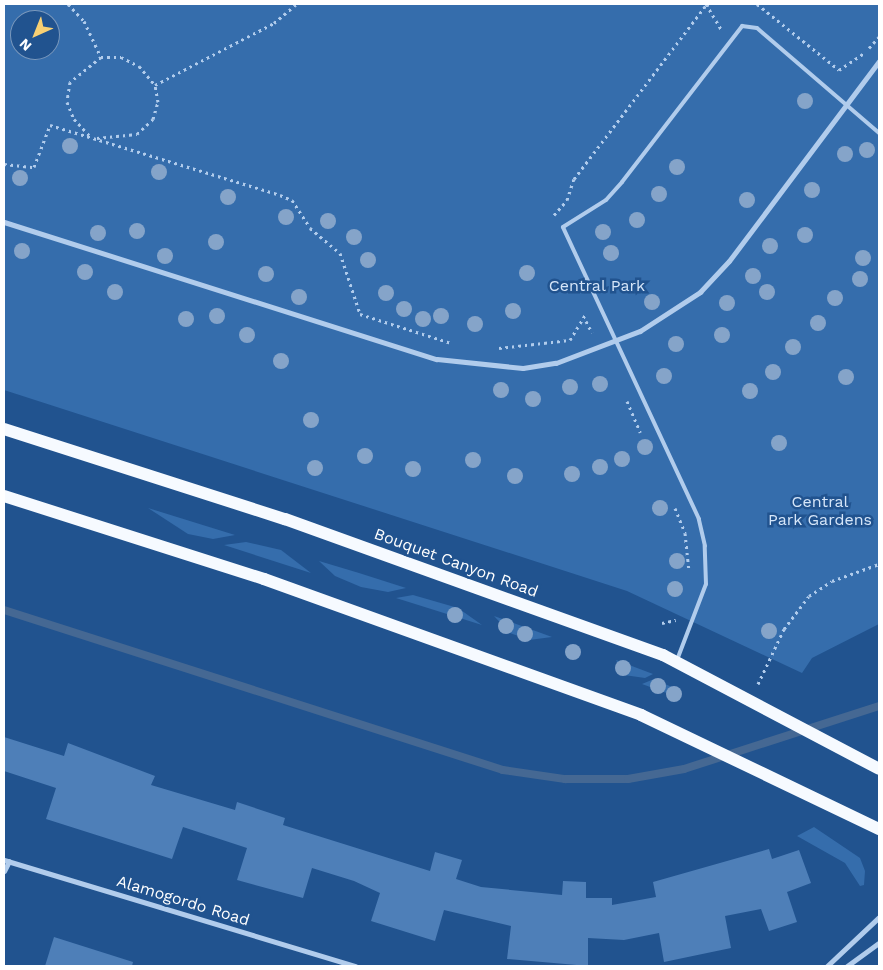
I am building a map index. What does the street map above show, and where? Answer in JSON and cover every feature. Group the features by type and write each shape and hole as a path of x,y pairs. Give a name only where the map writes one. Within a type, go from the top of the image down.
{"main road":[{"name":"Bouquet Canyon Road","path":"4,429 285,519 676,662 877,767"},
{"path":"4,496 264,579 641,715 849,812 879,829"}],"street":[{"path":"4,222 437,360 523,368 556,363 617,340 667,317 700,292 729,261 846,102 879,61"},
{"path":"4,871 6,860"},
{"name":"Alamogordo Road","path":"6,860 355,966"},
{"path":"827,966 879,917"},
{"path":"847,966 879,943"}],"lane":[{"path":"676,662 706,584 705,546 690,498 563,227 606,200 622,182 729,40 742,26 757,28 879,132"}],"path":[{"path":"68,4 84,21 101,57"},
{"path":"155,84 274,23 297,4"},
{"path":"706,4 712,4"},
{"path":"706,4 729,40"},
{"path":"551,221 567,200 574,179 706,4"},
{"path":"757,4 838,70 849,66 879,37"},
{"path":"101,57 121,57 139,66 155,84 158,102 153,118 137,134 117,140 92,138 74,120 67,102 70,82 101,57"},
{"path":"4,164 34,167 50,125 292,200 310,228 340,253 360,314 460,345"},
{"path":"586,309 586,320 598,347"},
{"path":"491,348 556,344 570,340 586,320"},
{"path":"627,398 643,436"},
{"path":"673,502 685,533 690,573"},
{"path":"750,701 784,629 809,596 832,581 879,564"},
{"path":"662,623 682,613"}],"green space":[{"name":"Central Park","path":"4,4 879,4 879,624 812,658 802,673 627,591 4,390"},
{"path":"148,508 235,535 213,539 188,534"},
{"path":"246,542 281,550 311,573 224,545"},
{"path":"319,561 406,588 388,592 361,587 335,576"},
{"path":"413,595 458,608 482,625 396,598"},
{"path":"494,616 552,637 529,640 510,633"},
{"path":"616,660 653,674 645,678 624,675"},
{"path":"654,679 674,688 680,698 642,684"},
{"path":"814,827 860,858 865,871 864,885 860,886 845,863 797,836"}],"building":[{"path":"4,737 64,756 68,743 155,776 151,785 235,810 237,802 285,818 283,825 430,871 435,852 462,860 456,879 481,887 562,895 563,881 586,882 586,898 612,898 612,905 656,897 653,882 769,849 772,859 799,850 811,883 787,892 797,922 769,931 761,909 725,916 731,948 664,962 659,933 624,940 588,938 588,966 507,959 511,926 444,910 435,941 371,921 380,893 354,881 312,868 303,898 237,880 247,848 183,827 172,859 46,819 56,788 4,771"},
{"path":"54,937 133,962 132,966 45,966"}],"waterway":[{"path":"4,610 503,770 565,779 628,779 684,769 879,706"}],"park label":[{"name":"Central Park Gardens","path":"820,511"}]}
